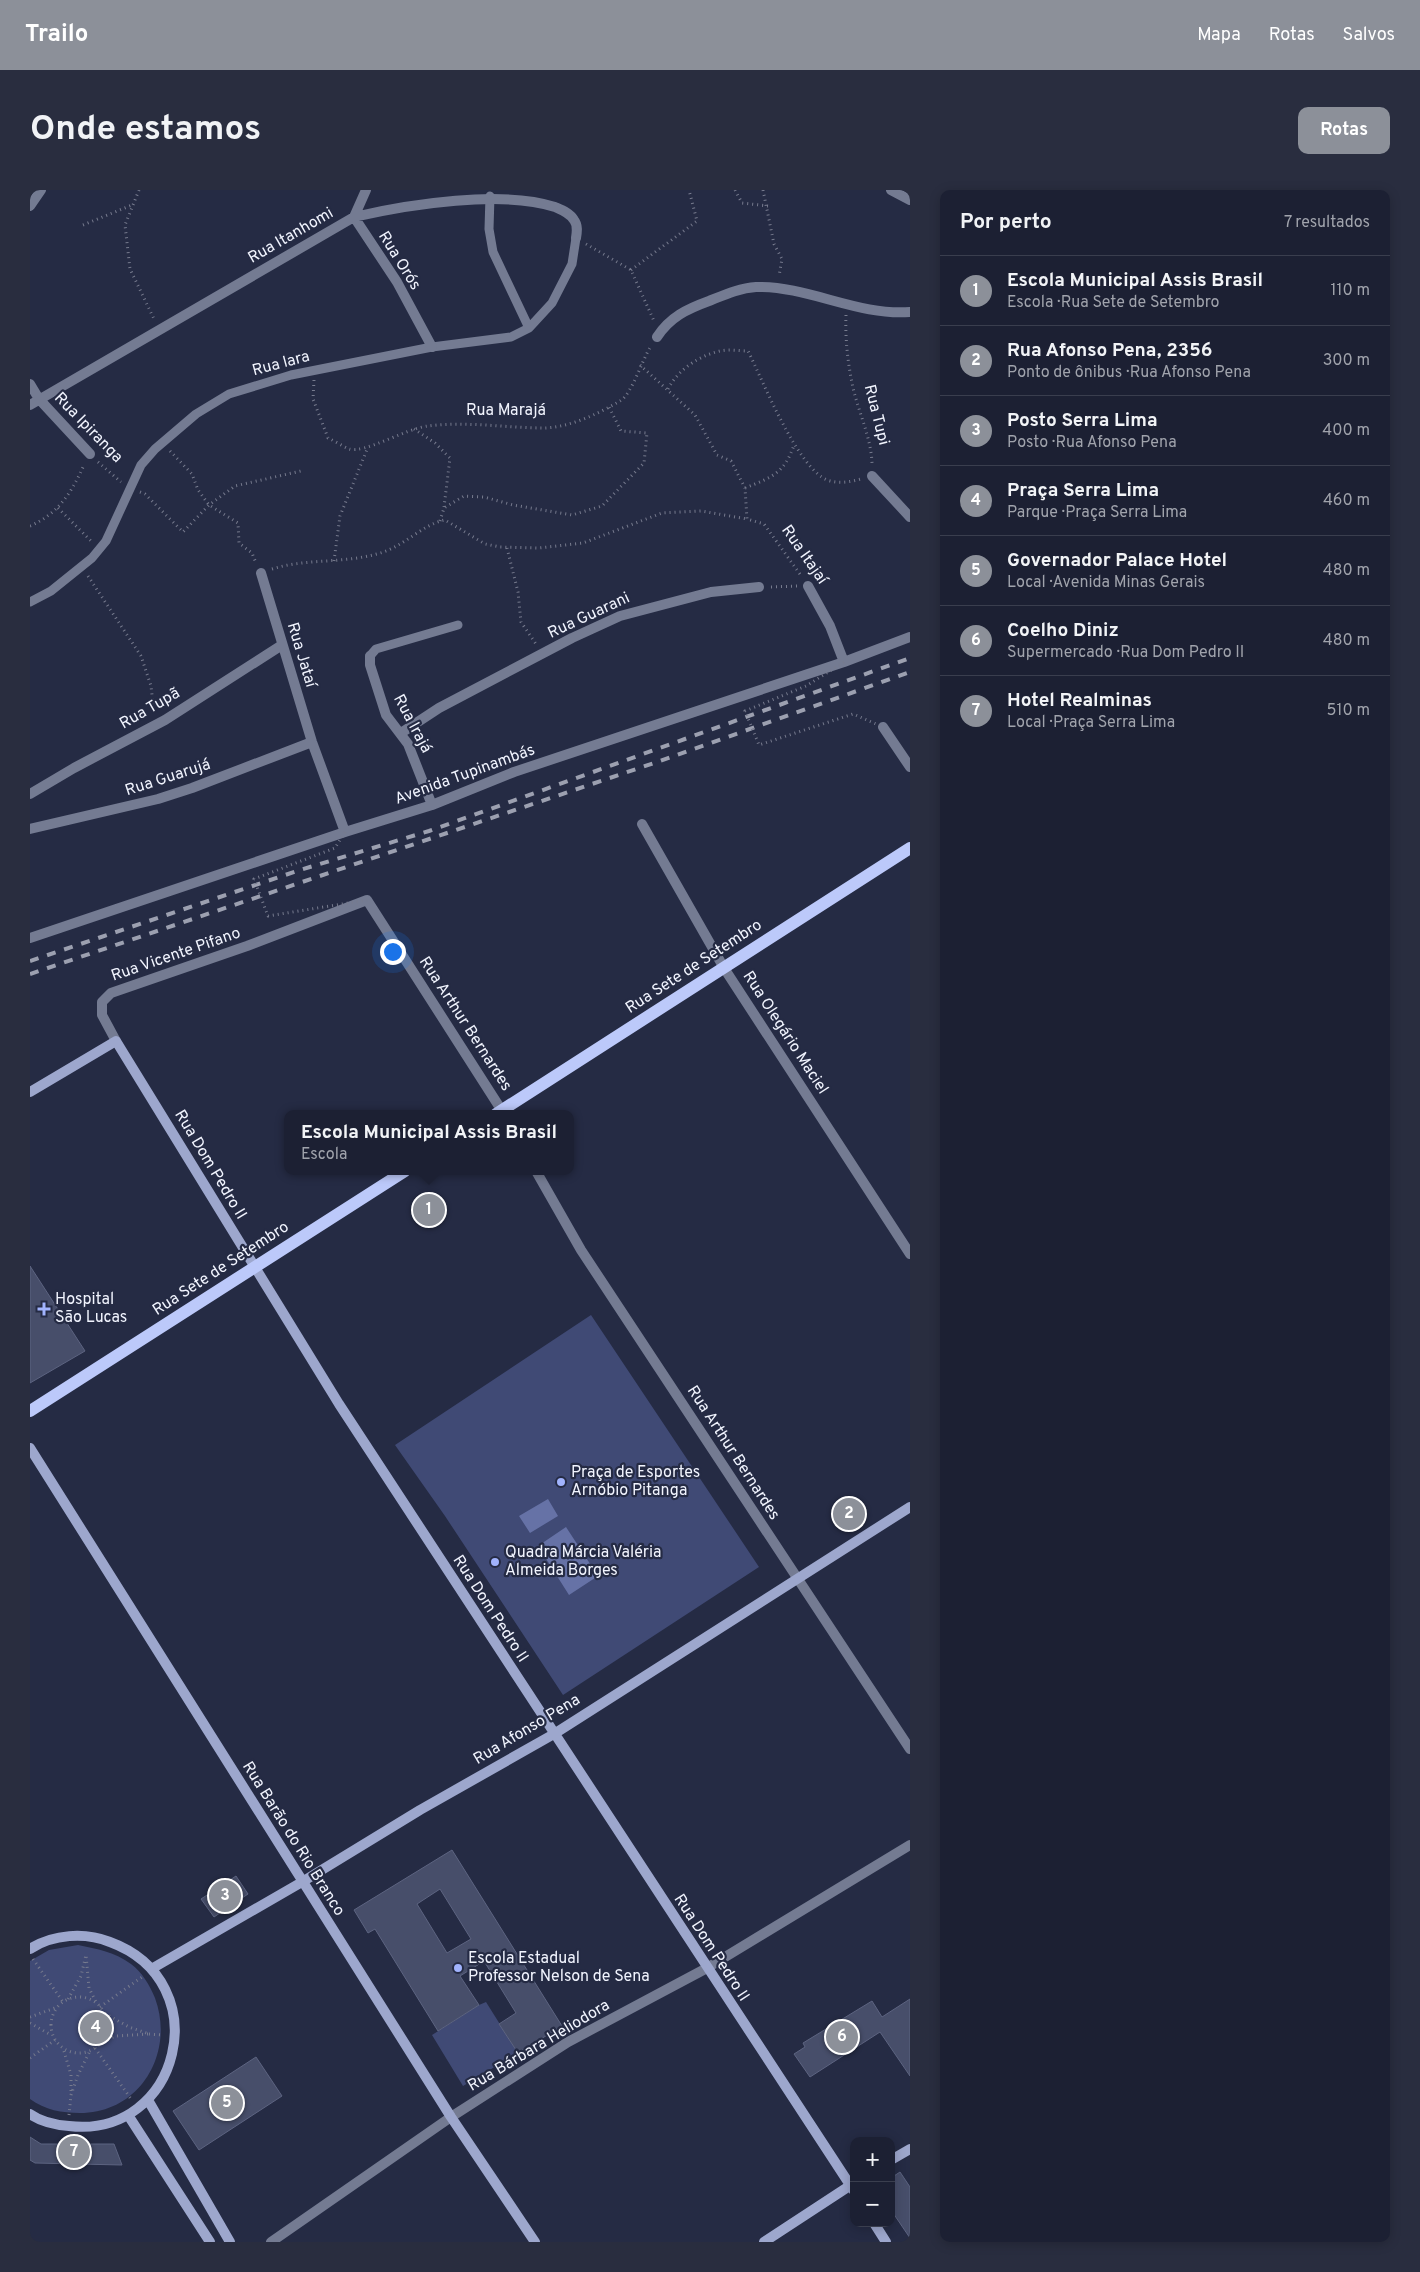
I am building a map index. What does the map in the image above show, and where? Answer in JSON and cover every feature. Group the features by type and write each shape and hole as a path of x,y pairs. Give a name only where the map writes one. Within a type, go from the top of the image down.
{"main road":[{"name":"Rua Sete de Setembro","path":"503,1110 910,848"},
{"name":"Rua Sete de Setembro","path":"30,1410 399,1175"}],"street":[{"path":"30,206 41,190"},
{"path":"354,217 366,190"},
{"path":"891,190 910,200"},
{"name":"Rua Itanhomi","path":"34,402 354,217 411,204 490,196 525,198 545,203 567,213 574,220 576,238"},
{"name":"Rua Orós","path":"354,217 397,282 432,347"},
{"path":"658,335 669,322 686,309 738,290 756,287 774,288 888,313 910,312"},
{"name":"Rua Ipiranga","path":"30,384 34,402 90,454"},
{"path":"872,476 910,517"},
{"name":"Rua Jataí","path":"261,573 312,742 345,832"},
{"name":"Rua Itajaí","path":"808,586 830,626 844,662"},
{"name":"Rua Guarani","path":"401,732 439,708 598,625 645,607 711,592 760,587"},
{"name":"Avenida Tupinambás","path":"30,938 345,832 432,805 514,772 844,662 910,637"},
{"name":"Rua Tupã","path":"30,794 74,768 155,726 282,645"},
{"name":"Rua Irajá","path":"370,656 370,665 386,714 408,744 432,805"},
{"path":"882,728 910,767"},
{"name":"Rua Guarujá","path":"30,828 158,799 312,742"},
{"name":"Rua Olegário Maciel","path":"642,824 724,968 910,1254"},
{"name":"Rua Vicente Pifano","path":"116,1041 102,1014 102,1002 111,993 247,946 367,900"},
{"name":"Rua Arthur Bernardes","path":"367,900 499,1110"},
{"path":"30,1092 116,1041"},
{"name":"Rua Dom Pedro II","path":"116,1041 339,1404 706,1968 850,2183"},
{"name":"Rua Arthur Bernardes","path":"538,1175 581,1250 910,1749"},
{"name":"Rua Barão do Rio Branco","path":"30,1448 451,2117 535,2242"},
{"name":"Rua Afonso Pena","path":"150,1970 302,1882 420,1810 554,1734 797,1577 910,1507"},
{"name":"Rua Bárbara Heliodora","path":"271,2242 451,2117 568,2042 706,1968 910,1844"},
{"path":"30,2114 56,2125 80,2128 105,2124 128,2115 148,2100 165,2077 174,2049 176,2021 168,1993 150,1970 128,1948 98,1937 66,1936 32,1944"},
{"path":"148,2100 230,2242"},
{"path":"128,2115 210,2242"},
{"path":"895,2158 910,2149"},
{"path":"764,2242 850,2187"},
{"path":"877,2227 886,2242"}],"lane":[{"path":"490,196 489,229 493,252 529,328"},
{"name":"Rua Iara","path":"30,602 51,591 82,567 99,549 106,541 141,465 162,442 196,414 229,394 291,375 432,347 511,337 529,328 552,303 572,264 576,238"},
{"path":"370,656 376,649 458,625"}],"path":[{"path":"139,190 124,225 130,269 158,329"},
{"path":"631,270 697,221 689,190"},
{"path":"735,190 742,203 768,206"},
{"path":"763,190 768,206 774,244 782,259 780,274 774,288"},
{"path":"83,225 133,205"},
{"path":"576,238 631,270 658,335"},
{"name":"Rua Tupi","path":"847,305 845,339 853,388 872,451 872,476"},
{"name":"Rua Marajá","path":"315,371 313,399 328,438 350,450 380,444 413,428 445,425 545,428 577,421 600,413 621,400 628,393 640,365 658,335"},
{"path":"668,389 673,380 692,362 721,350 748,351 794,444 805,461 826,480 845,483 872,476"},
{"path":"640,365 695,415 717,455 730,461 745,488 747,519"},
{"path":"444,508 464,496 484,497 513,505 572,515 602,506 644,464 647,433 621,431 609,407"},
{"path":"162,442 192,474 198,490 209,505 238,523 239,543 252,553 261,573 298,563 334,561 383,553 440,521 444,508 450,458 435,443 413,428"},
{"path":"745,488 775,475 789,461 794,444"},
{"path":"334,561 340,516 368,446"},
{"path":"30,526 50,516 58,508 77,480 90,454"},
{"name":"Rua Ipiranga","path":"90,454 129,489"},
{"path":"129,489 145,494 182,532 209,505 235,486 301,471"},
{"path":"58,508 99,549"},
{"name":"Rua Itajaí","path":"440,521 449,521 472,538 485,544 507,548 553,547 583,543 662,513 701,511 747,519 764,524 808,586"},
{"path":"507,548 518,592 521,622 543,654"},
{"path":"82,567 141,656 152,686 155,726"},
{"path":"760,587 808,586"},
{"path":"844,662 806,686 744,711 759,745 853,714 882,728"},
{"path":"345,832 335,848 254,879 268,916 367,900"},
{"path":"68,1999 76,1988 86,1955 89,1988 96,2003 104,2013 107,2028 102,2042"},
{"path":"30,1956 63,2002"},
{"path":"100,2007 150,1970"},
{"path":"52,2036 50,2027 51,2017 56,2008 63,2002 68,1999 82,1997 96,2003"},
{"path":"30,2017 56,2008"},
{"path":"30,2023 52,2036 63,2048 75,2054 91,2050 102,2042 116,2036 149,2034 129,2027 104,2013"},
{"path":"30,2058 55,2040"},
{"path":"63,2048 69,2063 71,2095 68,2118"},
{"path":"95,2048 133,2102"},
{"path":"71,2095 78,2075 91,2050"}],"shaded area":[{"name":"Praça de Esportes Arnóbio Pitanga","path":"591,1315 759,1567 563,1695 445,1516 395,1445"},
{"path":"548,1499 558,1516 530,1533 519,1516"},
{"path":"566,1527 598,1576 569,1595 538,1546"},
{"path":"78,1945 112,1954 125,1960 139,1971 155,1998 160,2018 160,2039 156,2058 148,2076 136,2091 120,2103 102,2110 80,2113 54,2110 30,2099 30,1961 49,1950"},
{"path":"486,2002 518,2053 463,2086 432,2035"}],"building":[{"name":"Hospital São Lucas","path":"30,1266 85,1351 30,1383"},
{"name":"Escola Estadual Professor Nelson de Sena","path":"452,1850 562,2026 518,2053 499,2024 516,2013 484,1961 460,1976 479,2005 438,2031 375,1929 368,1933 354,1910","holes":["440,1889 471,1939 447,1953 417,1904"]},
{"path":"236,1876 248,1894 214,1917 201,1899"},
{"path":"910,1999 910,2076 880,2032 810,2077 794,2054 805,2047 803,2043 872,2001 882,2017"},
{"path":"256,2057 282,2096 199,2150 173,2111"},
{"path":"30,2137 41,2144 114,2144 122,2165 35,2163 30,2160"},
{"path":"900,2172 910,2187 910,2238 895,2216 895,2175"}],"railway":[{"path":"30,961 300,870 429,831 910,658"},
{"path":"30,974 660,761 910,672"}],"place":[{"name":"Escola Municipal Assis Brasil","path":"429,1210"},
{"name":"Hospital São Lucas","path":"44,1309"},
{"name":"Praça de Esportes Arnóbio Pitanga","path":"561,1482"},
{"name":"Rua Afonso Pena, 2356","path":"849,1514"},
{"name":"Quadra Márcia Valéria Almeida Borges","path":"495,1562"},
{"name":"Posto Serra Lima","path":"225,1896"},
{"name":"Escola Estadual Professor Nelson de Sena","path":"458,1968"},
{"name":"Praça Serra Lima","path":"96,2028"},
{"name":"Coelho Diniz","path":"842,2037"},
{"name":"Governador Palace Hotel","path":"227,2103"},
{"name":"Hotel Realminas","path":"74,2152"}]}
